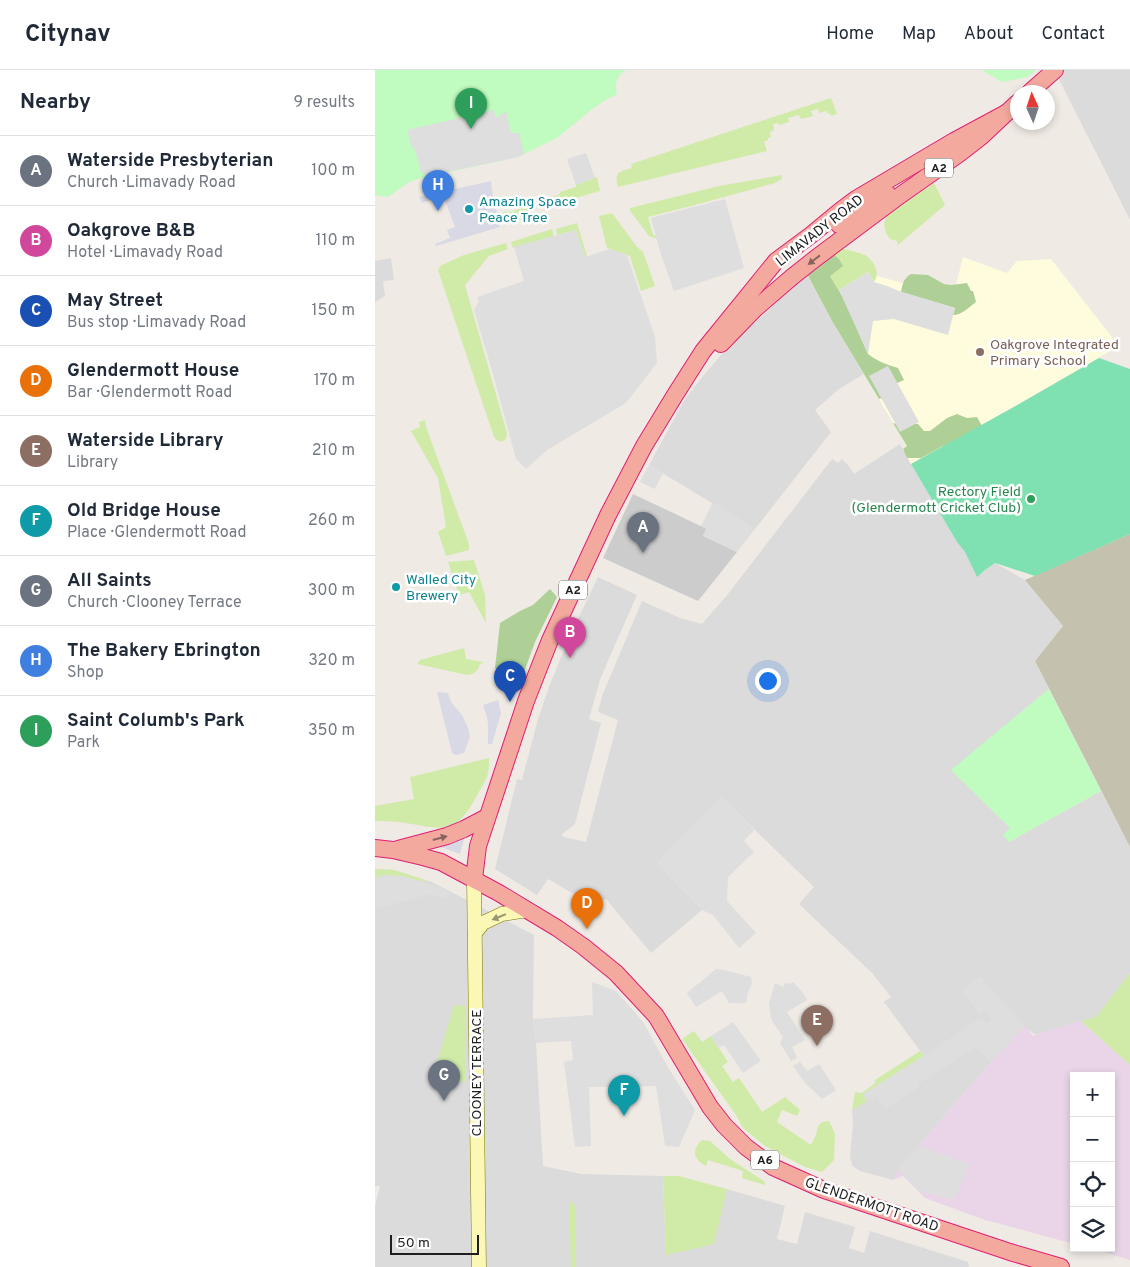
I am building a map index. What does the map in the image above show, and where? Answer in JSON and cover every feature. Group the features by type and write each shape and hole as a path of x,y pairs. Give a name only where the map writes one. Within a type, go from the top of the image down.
{"highway":[{"path":"1038,85 1055,70"},
{"name":"LIMAVADY ROAD","path":"487,816 526,701 550,640 608,515 644,446 703,352 776,261 856,199 1010,109"},
{"name":"LIMAVADY ROAD","path":"675,395 755,309 792,277 831,246 959,154 981,137 1010,110"},
{"path":"752,290 775,276 817,241 862,209 934,164 959,154"},
{"path":"375,848 393,850 447,836 487,816"},
{"name":"A2","path":"474,879 477,846 487,816"},
{"name":"GLENDERMOTT ROAD","path":"393,850 441,862 474,879 557,928 616,973 655,1016 710,1107 724,1125 746,1147 773,1166 825,1190 1010,1252 1061,1267"}],"main road":[{"name":"CLOONEY TERRACE","path":"474,879 479,1267"},
{"path":"475,933 483,923 502,914 527,910"}],"shaded area":[{"path":"1060,70 1130,70 1130,220 1056,73"},
{"path":"494,110 496,118 506,111 511,133 519,133 524,154 518,157 428,176 421,172 407,130"},
{"path":"586,153 595,178 576,185 567,159"},
{"path":"491,181 492,199 500,227 436,246 435,244 450,238 447,230 455,227 444,198 440,199 439,197 422,203 419,197"},
{"path":"725,199 744,268 674,291 661,255 651,218"},
{"path":"576,230 585,257 610,249 627,255 655,337 657,363 626,403 547,450 526,469 516,459 474,310 479,301 477,297 524,281 514,247"},
{"name":"Oakgrove Integrated Primary School","path":"842,249 864,254 877,276 953,297 963,257 1007,273 1017,261 1051,259 1119,346 911,464 903,449 907,446 832,321 807,274"},
{"path":"391,258 394,280 383,281 385,296 375,302 375,261"},
{"path":"868,272 874,282 955,308 948,335 894,319 873,321 868,354 839,290"},
{"path":"807,274 832,321 864,374 839,389 815,410 831,432 755,529 649,465 685,399 704,375 721,355"},
{"path":"888,366 919,422 900,432 869,376"},
{"path":"900,444 957,542 965,552 977,576 995,563 1025,580 1063,626 1035,661 1049,689 952,770 1011,828 1009,842 1101,791 1130,847 1130,973 1096,1017 1036,1035 1024,1027 991,1062 901,1166 893,1180 860,1171 852,1165 850,1157 853,1123 852,1110 867,1101 863,1094 924,1056 884,1002 891,997 872,973 799,904 814,887 722,798 657,863 702,910 651,953 606,899 591,904 548,879 537,895 495,869 517,779 522,780 538,719 549,687 569,638 598,577 637,595 600,680 589,719 601,723 575,824 561,835 586,842 618,720 598,712 602,696 642,601 680,618 702,624 728,594 832,459 838,463 842,459 854,474"},
{"path":"649,465 663,473 655,489 640,482"},
{"path":"633,494 707,529 703,536 737,552 698,601 603,558"},
{"path":"713,502 755,529 737,552 703,536 706,529 701,526"},
{"path":"1130,534 1130,847 1035,661 1063,626 1025,580"},
{"path":"437,692 448,693 451,702 462,715 468,728 470,737 464,753 456,755 452,753"},
{"path":"498,700 501,713 492,744 488,744 488,723 483,705"},
{"path":"722,798 754,830 744,841 754,852 728,877 727,901 756,933 739,948 713,915 702,910 657,863"},
{"path":"466,832 460,854 433,844"},
{"path":"375,869 394,870 432,882 534,935 533,1019 543,1166 581,1174 663,1176 666,1255 714,1243 727,1189 785,1206 777,1239 797,1244 805,1212 855,1227 849,1248 864,1253 870,1231 968,1262 969,1267 375,1267 375,1206 380,1186 375,1186"},
{"path":"385,875 402,876 433,885 449,892 449,894 446,899 431,894 375,909 375,878"},
{"path":"716,969 751,977 752,984 746,1003 729,1003 722,991 696,1007 687,993"},
{"path":"980,976 1025,1026 991,1062 974,1048 918,1084 919,1087 885,1109 877,1096 867,1101 863,1094 982,1017 987,1024 991,1021 991,1018 985,1011 980,1014 962,990"},
{"path":"592,982 616,991 643,1022 669,1069 695,1110 679,1147 665,1146 656,1086 589,1087 591,1146 575,1147 564,1062 573,1060 571,1041 536,1043 533,1019 593,1015"},
{"path":"793,982 807,1000 787,1012 805,1040 792,1047 797,1058 791,1061 780,1043 783,1037 771,1019 769,1004 775,983 783,987 785,983 790,984"},
{"path":"1081,1021 1130,1065 1130,1260 1103,1252 1115,1252 1115,1072 1070,1072 1070,1243 982,1219 925,1198 903,1176 893,1180 901,1166 991,1062 1025,1026 1033,1036"},
{"path":"733,1022 761,1061 743,1073 724,1045 718,1048 711,1036"},
{"path":"800,1062 807,1071 819,1064 836,1090 822,1099 805,1083 793,1066"},
{"path":"920,1145 970,1164 954,1200 919,1191 899,1170"}],"green space":[{"path":"375,70 626,70 620,74 617,80 617,94 591,110 557,138 518,157 409,182 388,197 375,195"},
{"path":"982,70 1036,70 1028,77 1002,82"},
{"path":"831,98 837,114 831,116 827,111 819,113 818,109 811,111 813,116 801,119 799,115 788,118 789,122 779,125 778,123 773,124 774,130 770,132 771,137 764,142 767,151 618,187 618,173 632,168 631,164"},
{"path":"782,175 782,179 775,183 648,217 653,235 657,239 649,236 630,211 630,208 719,186"},
{"path":"597,177 600,191 540,208 538,203"},
{"path":"934,183 945,205 898,245 897,241 890,239 886,233 884,225 886,217"},
{"path":"531,205 532,211 498,221 496,215"},
{"path":"612,213 637,247 643,252 655,286 641,291 630,256 607,248 599,216"},
{"path":"577,223 587,256 585,257 576,230 557,235 556,229"},
{"path":"552,229 554,236 513,248 511,242"},
{"path":"506,243 508,249 489,256 465,285 507,433 506,439 500,441 494,437 438,270 440,266 464,255"},
{"path":"842,249 863,254 871,260 877,275 874,282 868,272 839,290 822,263"},
{"path":"834,255 843,266 830,276 843,297 868,354 882,363 898,368 904,380 895,384 879,399 832,321 807,274"},
{"path":"911,274 928,275 944,284 967,283 971,291 973,291 976,302 962,312 953,315 955,308 901,292 905,280"},
{"name":"Rectory Field (Glendermott Cricket Club)","path":"1099,358 1130,369 1130,534 1035,576 995,563 977,577 965,552 957,542 911,464"},
{"path":"957,414 967,418 977,417 987,435 943,446 921,458 907,458 903,449 907,446 893,423 900,425 918,424 924,431 930,431 947,418"},
{"path":"425,420 469,544 469,550 446,556 438,532 446,527 438,478 411,431 420,427 419,422"},
{"path":"474,560 485,595 486,623 469,592 459,595 448,562"},
{"path":"550,589 557,597 535,642 519,686 495,668 500,623 533,605"},
{"path":"464,648 466,659 483,662 472,674 467,675 417,664 420,660"},
{"path":"1049,689 1101,791 1009,842 1003,835 1010,828 951,770"},
{"path":"489,758 487,777 474,801 466,813 450,826 442,828 375,821 375,806 414,799 410,777"},
{"path":"375,869 394,870 425,880 424,882 394,876 375,878"},
{"path":"1130,973 1130,1065 1081,1021 1096,1017"},
{"path":"454,1005 465,1006 466,1083 434,1073"},
{"path":"694,1031 702,1042 711,1036 728,1062 722,1066 733,1082 739,1078 762,1112 785,1097 800,1110 797,1116 782,1110 777,1122 811,1145 818,1126 822,1122 829,1121 835,1134 834,1160 822,1172 805,1167 765,1146 743,1128 736,1115 682,1039"},
{"path":"920,1051 924,1056 863,1094 867,1101 852,1110 855,1092 862,1093 875,1083 875,1080"},
{"path":"702,1140 710,1141 730,1159 765,1182 765,1185 742,1178 743,1171 708,1160 706,1166 701,1163 696,1157 695,1152"},
{"path":"663,1176 679,1176 727,1189 714,1244 666,1255"},
{"path":"573,1202 575,1207 576,1267 571,1267 569,1203"}],"place":[{"name":"Saint Columb's Park","path":"471,129"},
{"name":"Amazing Space Peace Tree","path":"469,209"},
{"name":"The Bakery Ebrington","path":"438,211"},
{"name":"Oakgrove Integrated Primary School","path":"980,352"},
{"name":"Rectory Field (Glendermott Cricket Club)","path":"1031,499"},
{"name":"Waterside Presbyterian","path":"643,553"},
{"name":"Walled City Brewery","path":"396,587"},
{"name":"Oakgrove B&B","path":"570,658"},
{"name":"May Street","path":"510,702"},
{"name":"Glendermott House","path":"587,929"},
{"name":"Waterside Library","path":"817,1046"},
{"name":"All Saints","path":"444,1101"},
{"name":"Old Bridge House","path":"624,1116"}]}
